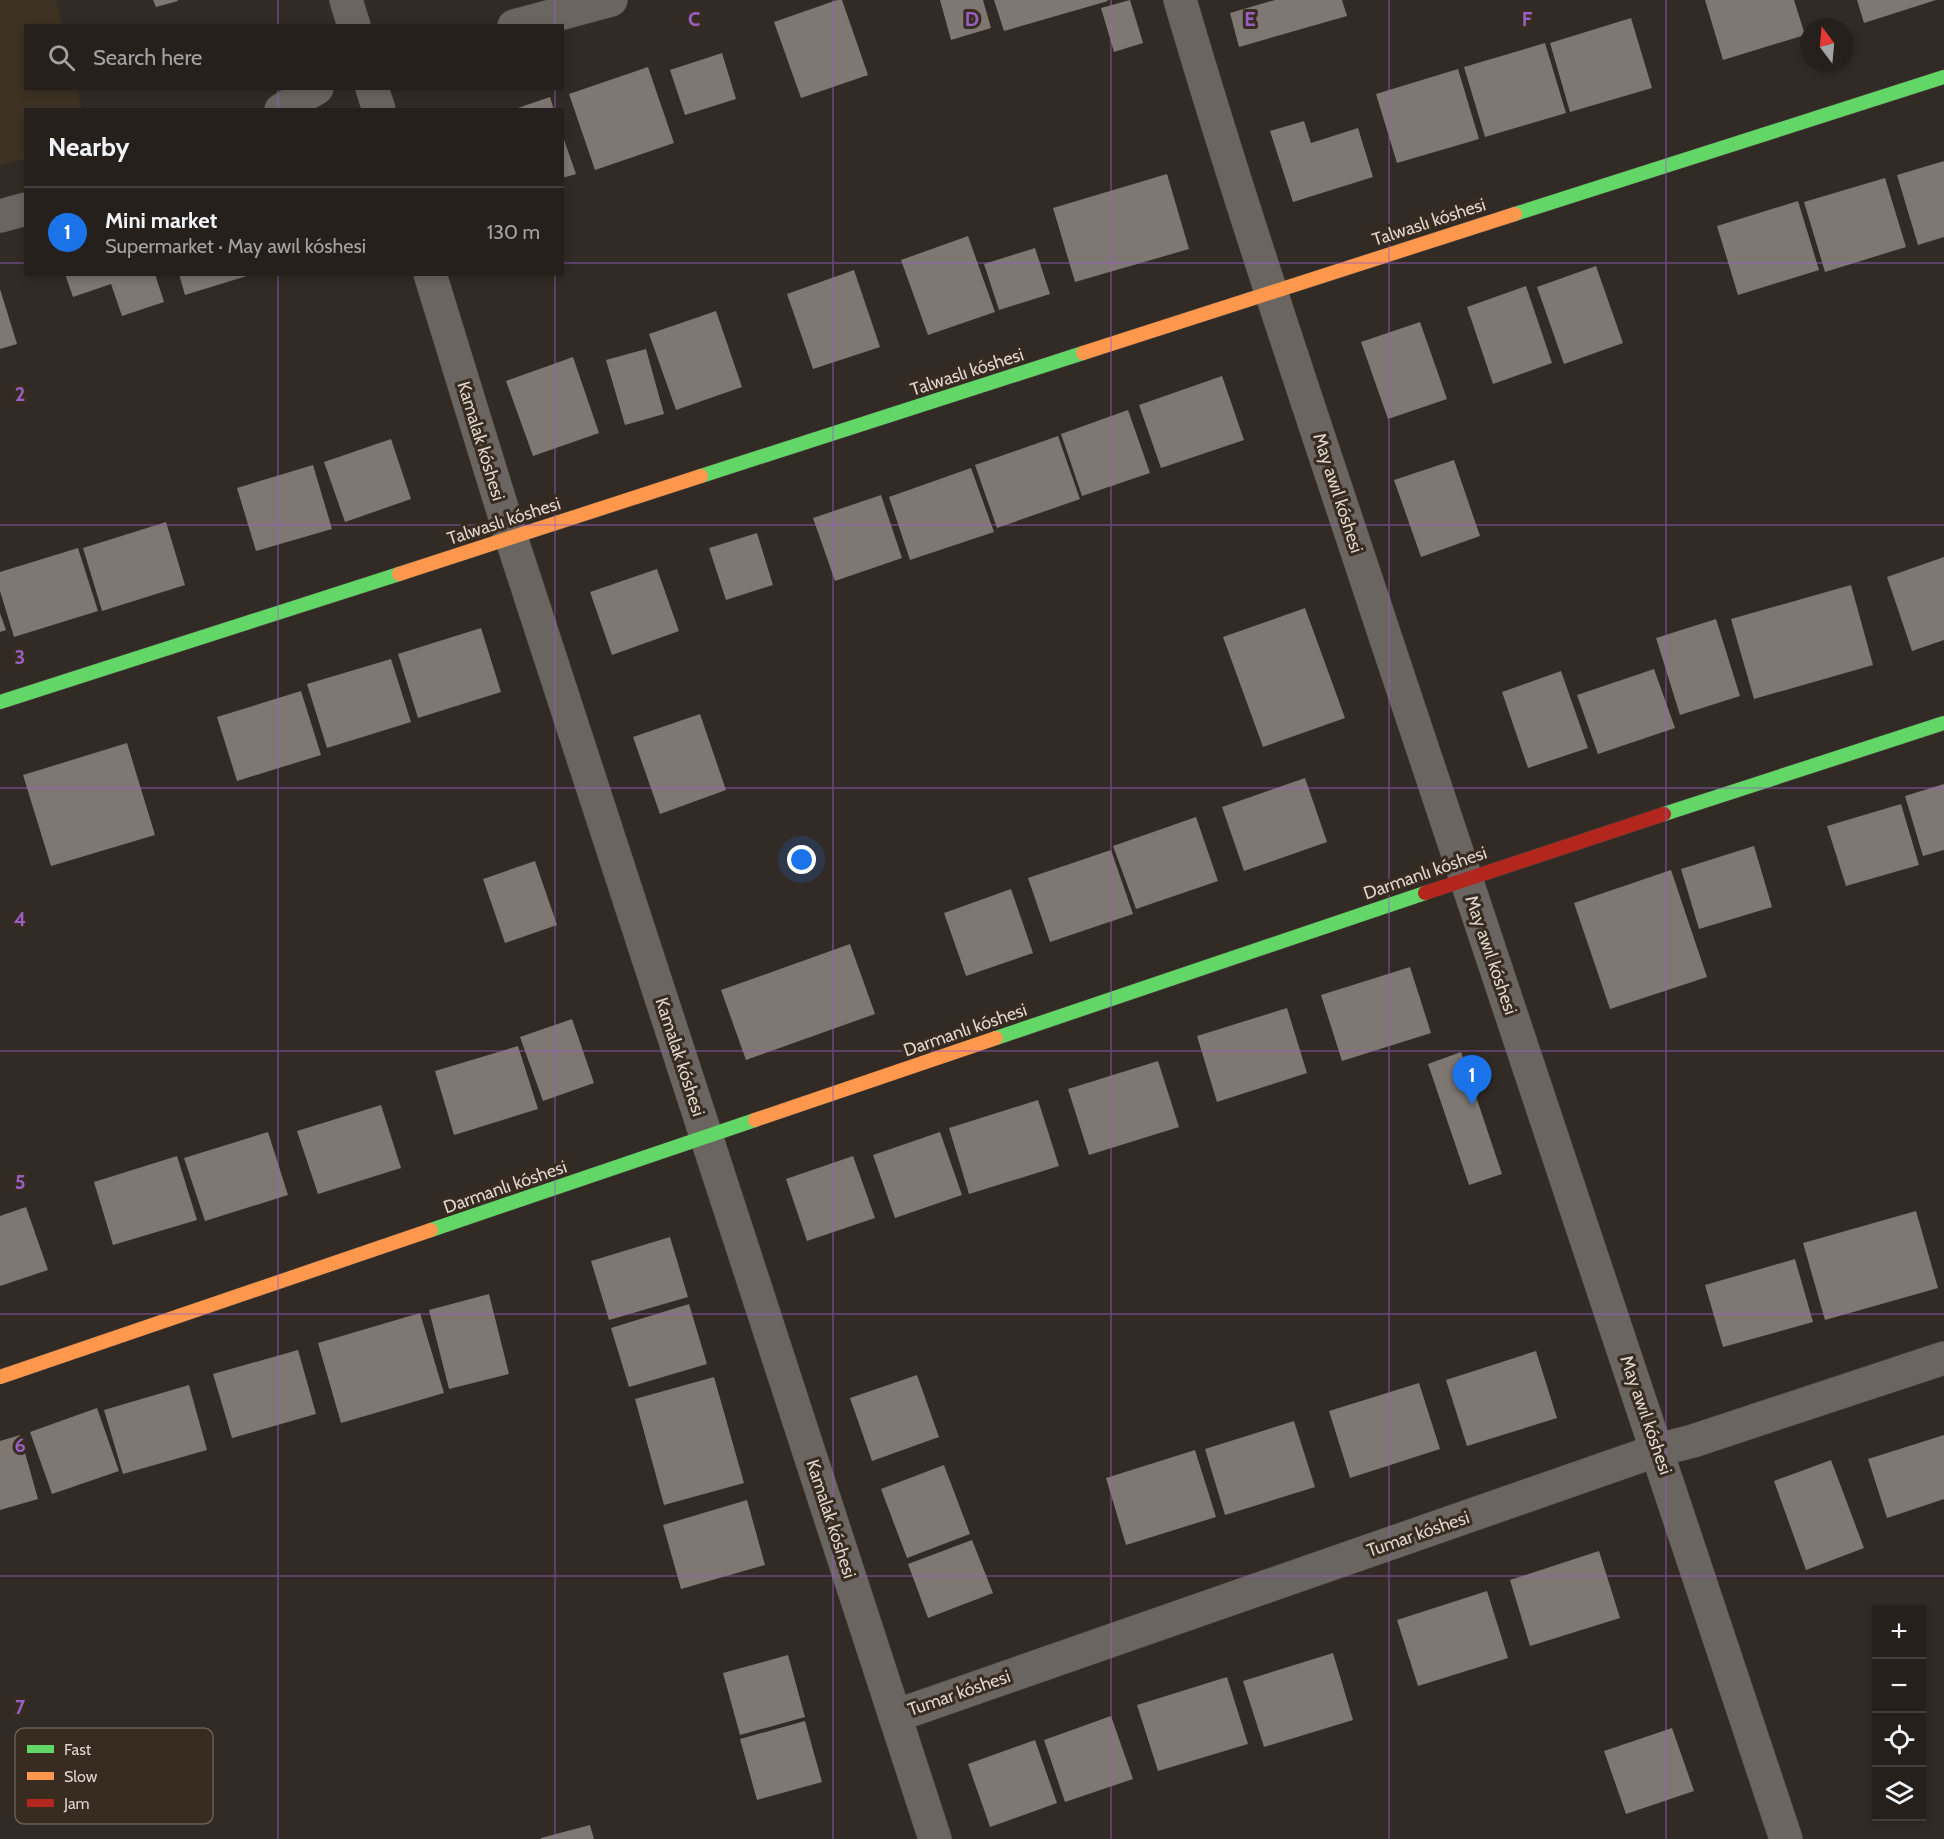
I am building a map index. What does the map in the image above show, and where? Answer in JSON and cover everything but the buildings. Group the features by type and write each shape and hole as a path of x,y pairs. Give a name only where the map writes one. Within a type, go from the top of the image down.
{"street":[{"path":"346,0 353,24"},
{"path":"521,24 611,0"},
{"name":"May awıl kóshesi","path":"1180,0 1271,293 1786,1839"},
{"name":"Talwaslı kóshesi","path":"0,702 1944,76"},
{"path":"284,108 314,90"},
{"path":"373,90 378,108"},
{"path":"0,216 24,210"},
{"name":"Kamalak kóshesi","path":"431,276 512,537 935,1839"},
{"name":"Darmanlı kóshesi","path":"0,1377 1466,879 1944,723"},
{"name":"Tumar kóshesi","path":"895,1716 1658,1450 1944,1358"}],"shaded area":[{"path":"0,0 56,0 62,24 24,24 24,90 77,90 82,108 24,108 24,159 0,165"}],"traffic: fast":[{"path":"1515,214 1944,77"},
{"path":"701,476 1083,353"},
{"path":"0,702 399,574"},
{"path":"1664,814 1944,723"},
{"path":"996,1038 1425,893"},
{"path":"431,1230 755,1120"}],"traffic: slow":[{"path":"1083,353 1515,214"},
{"path":"399,574 701,476"},
{"path":"755,1120 996,1038"},
{"path":"0,1377 431,1230"}],"traffic: jam":[{"path":"1425,893 1664,814"}],"place":[{"name":"Mini market","path":"1472,1105"}]}
